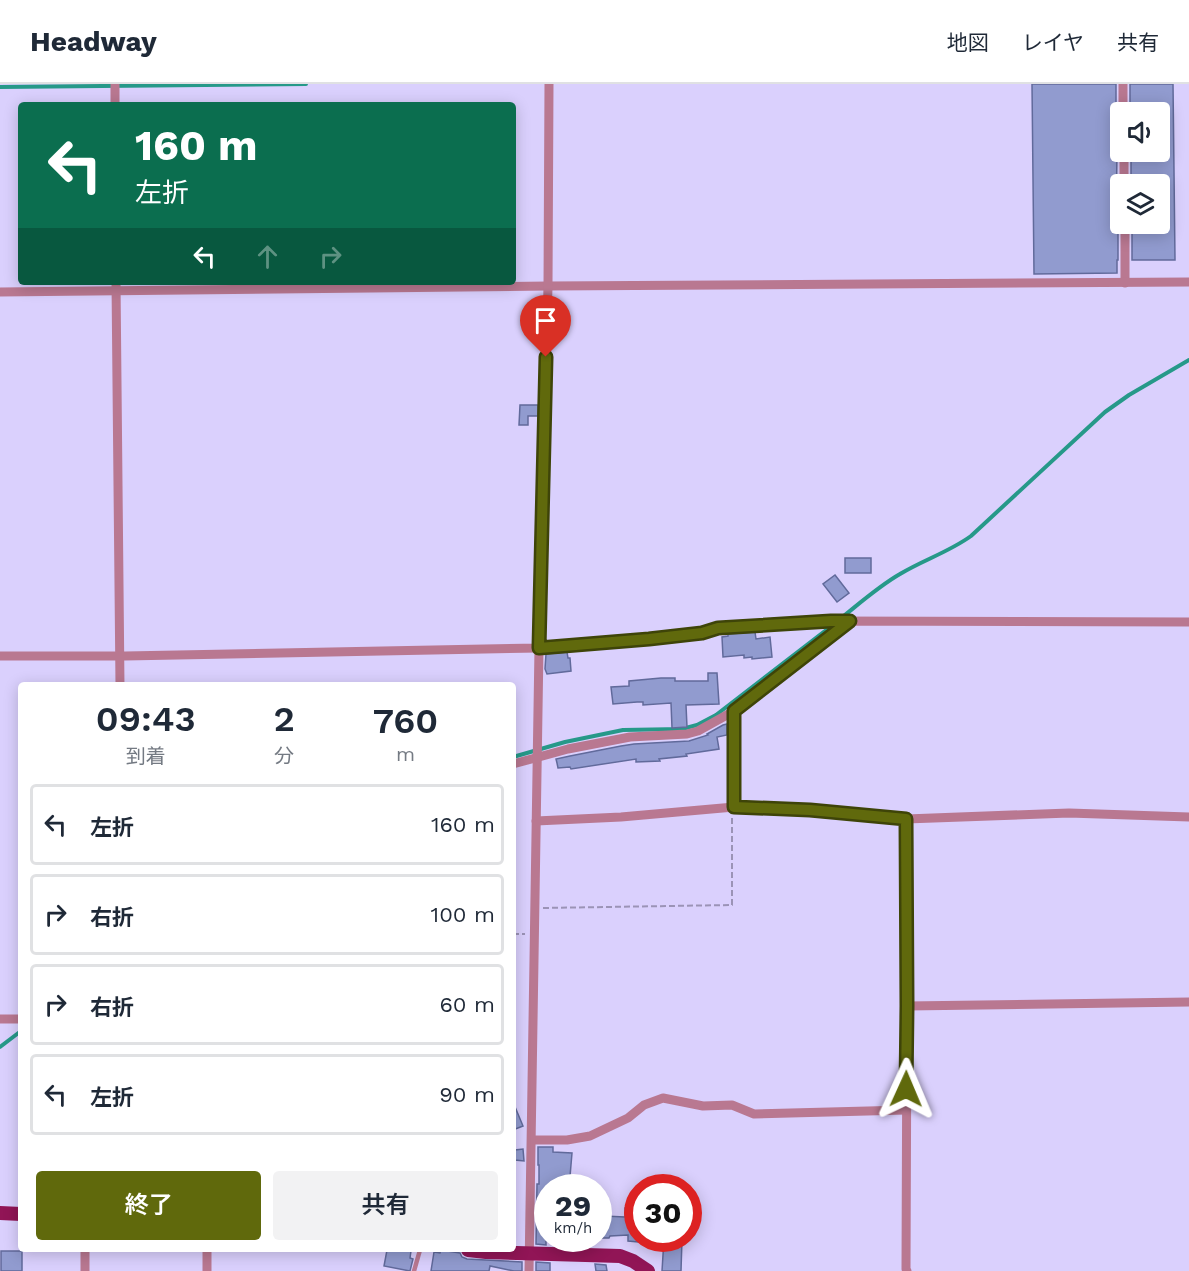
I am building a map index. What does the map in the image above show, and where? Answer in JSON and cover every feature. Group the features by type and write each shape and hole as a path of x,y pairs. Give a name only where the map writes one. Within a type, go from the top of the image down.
{"main road":[{"path":"0,1213 18,1214"},
{"path":"486,1252 620,1256 648,1271"}],"street":[{"path":"529,1271 539,648 548,286 549,84"},
{"path":"1123,84 1123,102"},
{"path":"1125,234 1125,283"},
{"path":"0,291 116,286 1189,282"},
{"path":"116,286 120,682"},
{"path":"0,656 539,648 658,638 702,633 718,628 831,621 1189,622"},
{"path":"516,763 538,752 568,749 630,737 687,734 698,731 734,711 847,621"},
{"path":"734,711 734,807"},
{"path":"536,821 621,817 734,807 810,810 906,819 1069,813 1189,817"},
{"path":"906,819 907,1271"},
{"path":"907,1006 1189,1002"},
{"path":"0,1019 18,1019"},
{"path":"532,1140 567,1140 590,1136 628,1118 644,1105 663,1098 703,1106 732,1105 754,1114 906,1110"},
{"path":"85,1252 85,1271"},
{"path":"207,1252 207,1271"}],"lane":[{"path":"414,1271 419,1252"}],"path":[{"path":"535,908 732,905 731,813 734,807"}],"building":[{"path":"1032,84 1116,84 1116,102 1110,102 1110,162 1117,162 1117,174 1110,174 1110,234 1118,234 1117,273 1034,274"},
{"path":"1130,84 1173,84 1175,260 1132,260 1132,234 1170,234 1170,174 1131,174 1131,162 1170,162 1170,102 1130,102"},
{"path":"520,405 538,405 538,416 528,416 528,425 519,425"},
{"path":"845,558 871,558 871,573 845,573"},
{"path":"835,575 849,593 837,602 823,584"},
{"path":"755,632 756,639 770,637 772,657 752,659 752,657 744,658 744,655 723,657 722,637 728,634"},
{"path":"567,652 571,671 547,674 546,654"},
{"path":"708,673 717,673 719,704 686,705 687,727 672,728 671,703 613,704 611,687 629,686 629,681 675,678 675,681 708,681"},
{"path":"727,724 727,735 717,737 719,749 659,759 660,761 636,762 636,759 571,769 570,767 558,768 556,759 634,744 689,741 708,735"},
{"path":"516,1109 523,1126 516,1129"},
{"path":"538,1147 553,1147 553,1152 572,1153 570,1174 539,1174"},
{"path":"523,1149 524,1161 516,1160 516,1150"},
{"path":"612,1216 624,1217 624,1235 612,1236"},
{"path":"1,1251 22,1252 22,1271 1,1271"},
{"path":"387,1252 411,1252 410,1258 413,1259 410,1271 384,1266"},
{"path":"434,1252 460,1253 467,1259 522,1262 522,1271 490,1266 489,1271 431,1271"},
{"path":"663,1252 682,1252 681,1271 662,1271"},
{"path":"536,1262 550,1263 550,1271 536,1271"},
{"path":"595,1264 606,1265 607,1271 596,1271"}],"waterway":[{"path":"0,87 306,84"},
{"path":"840,619 892,579 971,536 1105,412 1129,395 1189,360"},
{"path":"516,756 565,742 623,730 682,729 697,725 716,715 834,624"},
{"path":"0,1047 18,1033"}],"route":[{"path":"546,357 539,648 649,639 702,633 718,628 850,621 734,711 734,807 810,810 906,819 906,1089"}]}
